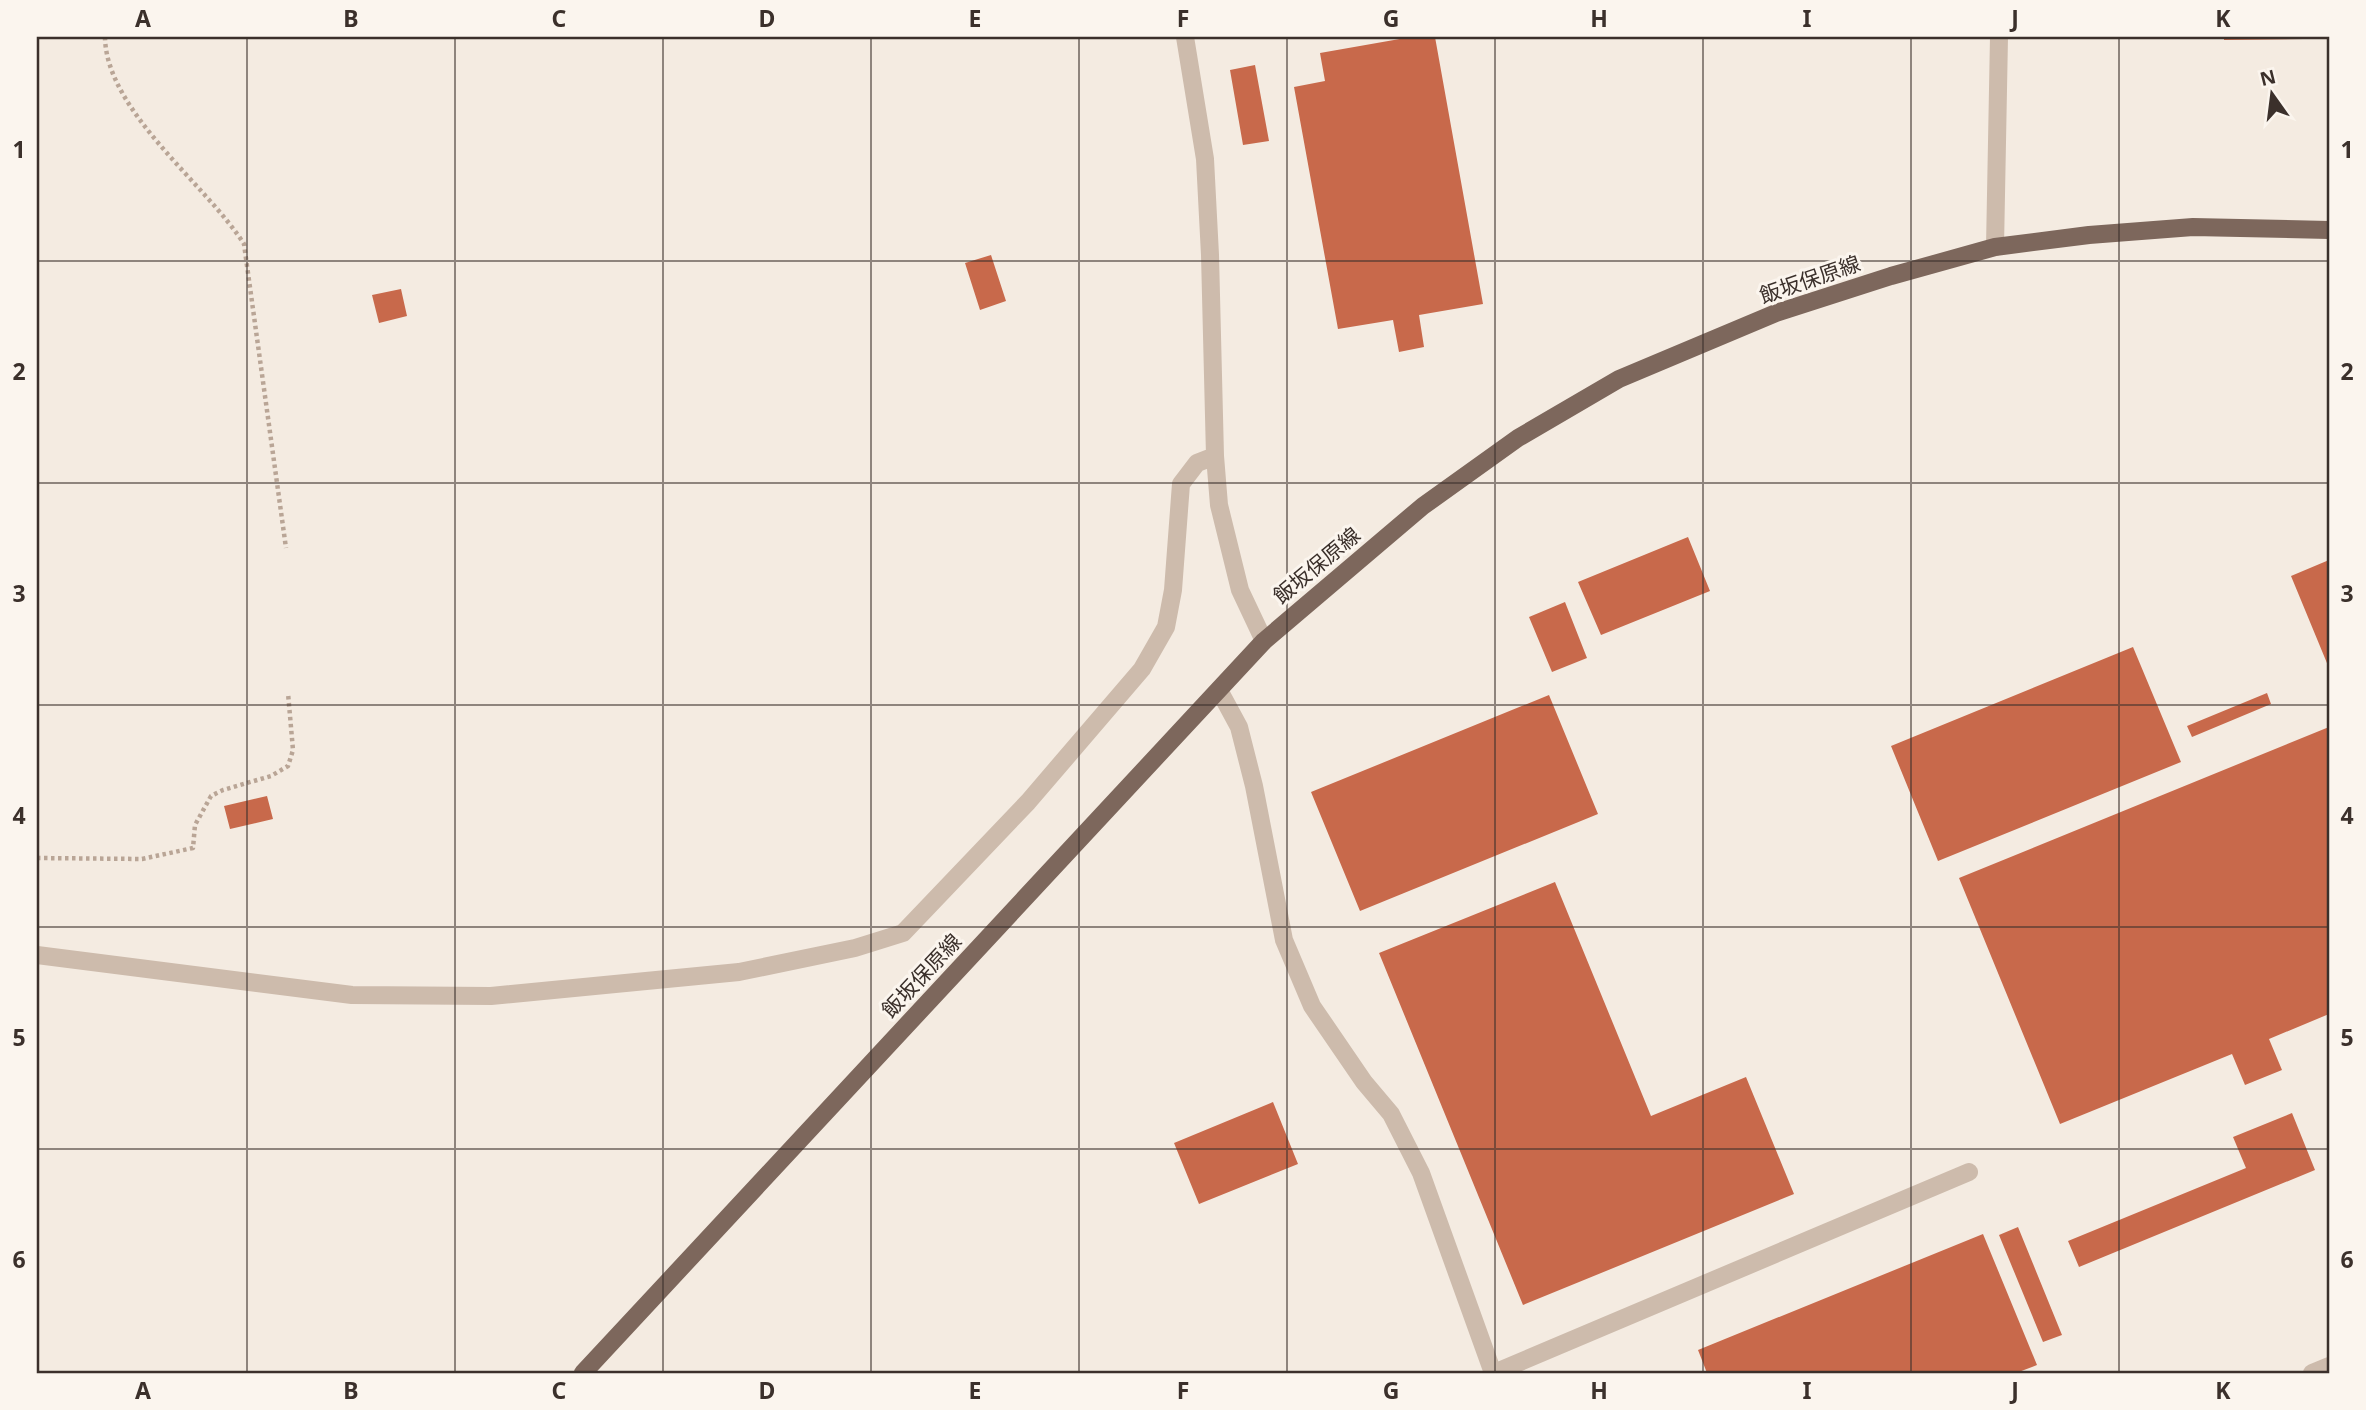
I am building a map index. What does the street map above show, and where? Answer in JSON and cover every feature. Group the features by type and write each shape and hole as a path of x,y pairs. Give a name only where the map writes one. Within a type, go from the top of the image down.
{"main road":[{"name":"飯坂保原線","path":"583,1373 1264,641 1423,506 1518,438 1619,379 1776,313 1891,276 1996,247 2089,235 2193,227 2329,230"}],"street":[{"path":"1185,37 1205,159 1214,456 1219,505 1240,590 1264,641"},
{"path":"1996,247 2000,37"},
{"path":"37,955 352,995 491,996 739,972 855,948 903,933 1028,802 1142,669 1166,627 1173,590 1181,484 1197,463 1214,456"},
{"path":"1219,690 1239,727 1254,786 1284,940 1312,1006 1364,1082 1391,1114 1421,1173 1494,1373 1969,1172"},
{"path":"2312,1373 2329,1366"}],"path":[{"path":"105,37 105,54 126,98 156,142 231,223 244,244 286,548"},
{"path":"37,858 142,859 193,848 195,825 211,796 271,776 288,766 293,750 288,693"}],"building":[{"path":"1411,37 1435,37 1483,304 1419,315 1424,347 1399,352 1393,320 1338,329 1294,87 1325,81 1320,53"},
{"path":"2224,37 2304,37 2304,39 2224,40"},
{"path":"1255,65 1269,141 1243,145 1230,70"},
{"path":"991,255 1006,301 980,310 965,263"},
{"path":"401,289 407,316 379,323 372,295"},
{"path":"1688,537 1710,591 1601,635 1578,582"},
{"path":"2329,560 2329,668 2291,576"},
{"path":"1565,602 1587,658 1552,672 1529,617"},
{"path":"2133,647 2181,762 1938,861 1891,746"},
{"path":"2267,693 2271,704 2192,737 2187,726"},
{"path":"1549,695 1598,814 1360,911 1311,792"},
{"path":"2329,727 2329,1014 2269,1039 2282,1070 2245,1085 2232,1054 2060,1124 1959,878"},
{"path":"267,796 273,819 230,829 224,806"},
{"path":"1555,882 1651,1116 1746,1077 1794,1194 1523,1305 1379,953"},
{"path":"1273,1102 1298,1164 1199,1204 1174,1143"},
{"path":"2292,1113 2315,1170 2079,1267 2068,1241 2246,1168 2233,1137"},
{"path":"2018,1227 2062,1335 2043,1342 1999,1235"},
{"path":"1983,1234 2037,1365 2016,1373 1707,1373 1698,1350"}]}
